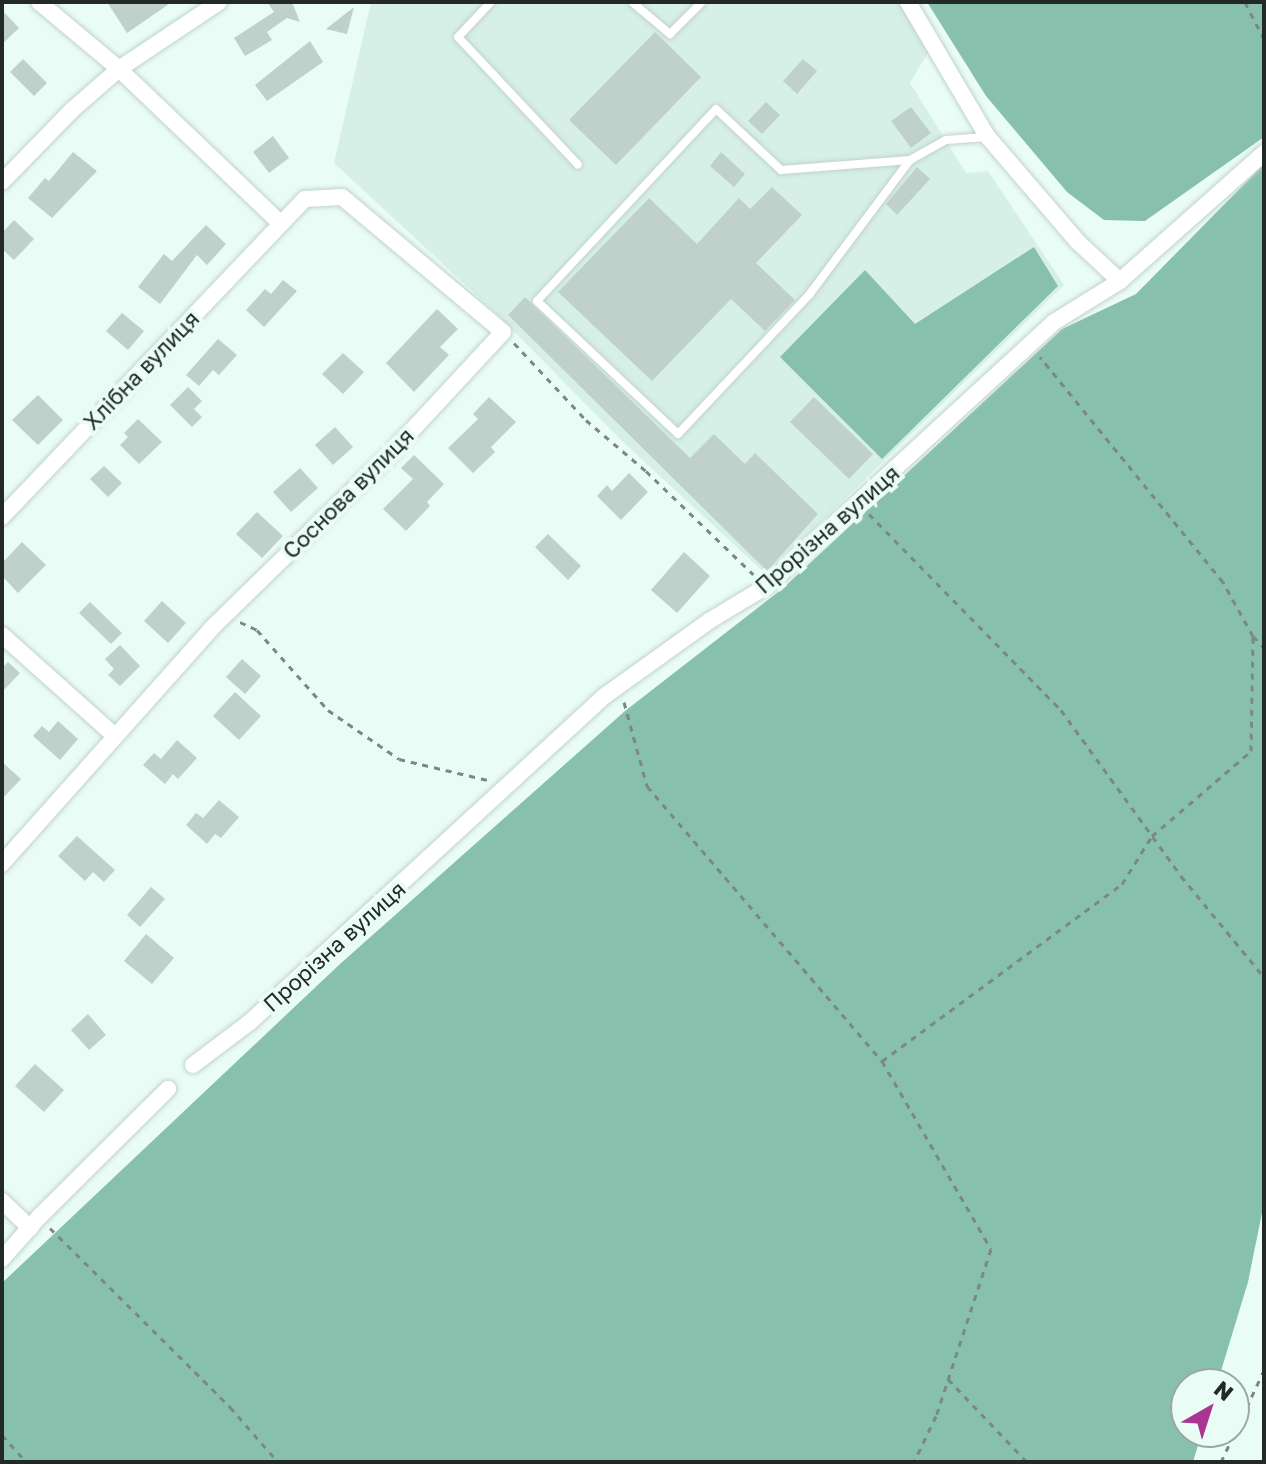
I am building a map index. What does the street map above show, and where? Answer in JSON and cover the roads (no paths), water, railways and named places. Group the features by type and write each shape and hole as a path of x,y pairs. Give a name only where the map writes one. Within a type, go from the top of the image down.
{"street":[{"path":"39,2 119,69 280,223"},
{"path":"2,182 72,110 119,69 219,2"},
{"path":"908,2 987,136 1078,242 1120,281"},
{"name":"Прорізна вулиця","path":"193,1065 250,1022 619,684 709,621 767,586 1054,322 1120,281 1264,153"},
{"name":"Соснова вулиця","path":"2,864 114,735 225,615 388,456 503,332 342,197 305,199 280,223"},
{"name":"Хлібна вулиця","path":"2,517 280,223"},
{"path":"2,635 114,735"},
{"path":"2,1259 34,1222 168,1089"},
{"path":"2,1201 34,1222"}],"lane":[{"path":"491,2 458,37 578,165"},
{"path":"632,2 670,34 702,2"},
{"path":"910,160 781,170 716,109 537,301 678,434 809,295 910,160 946,140 987,136"}]}
